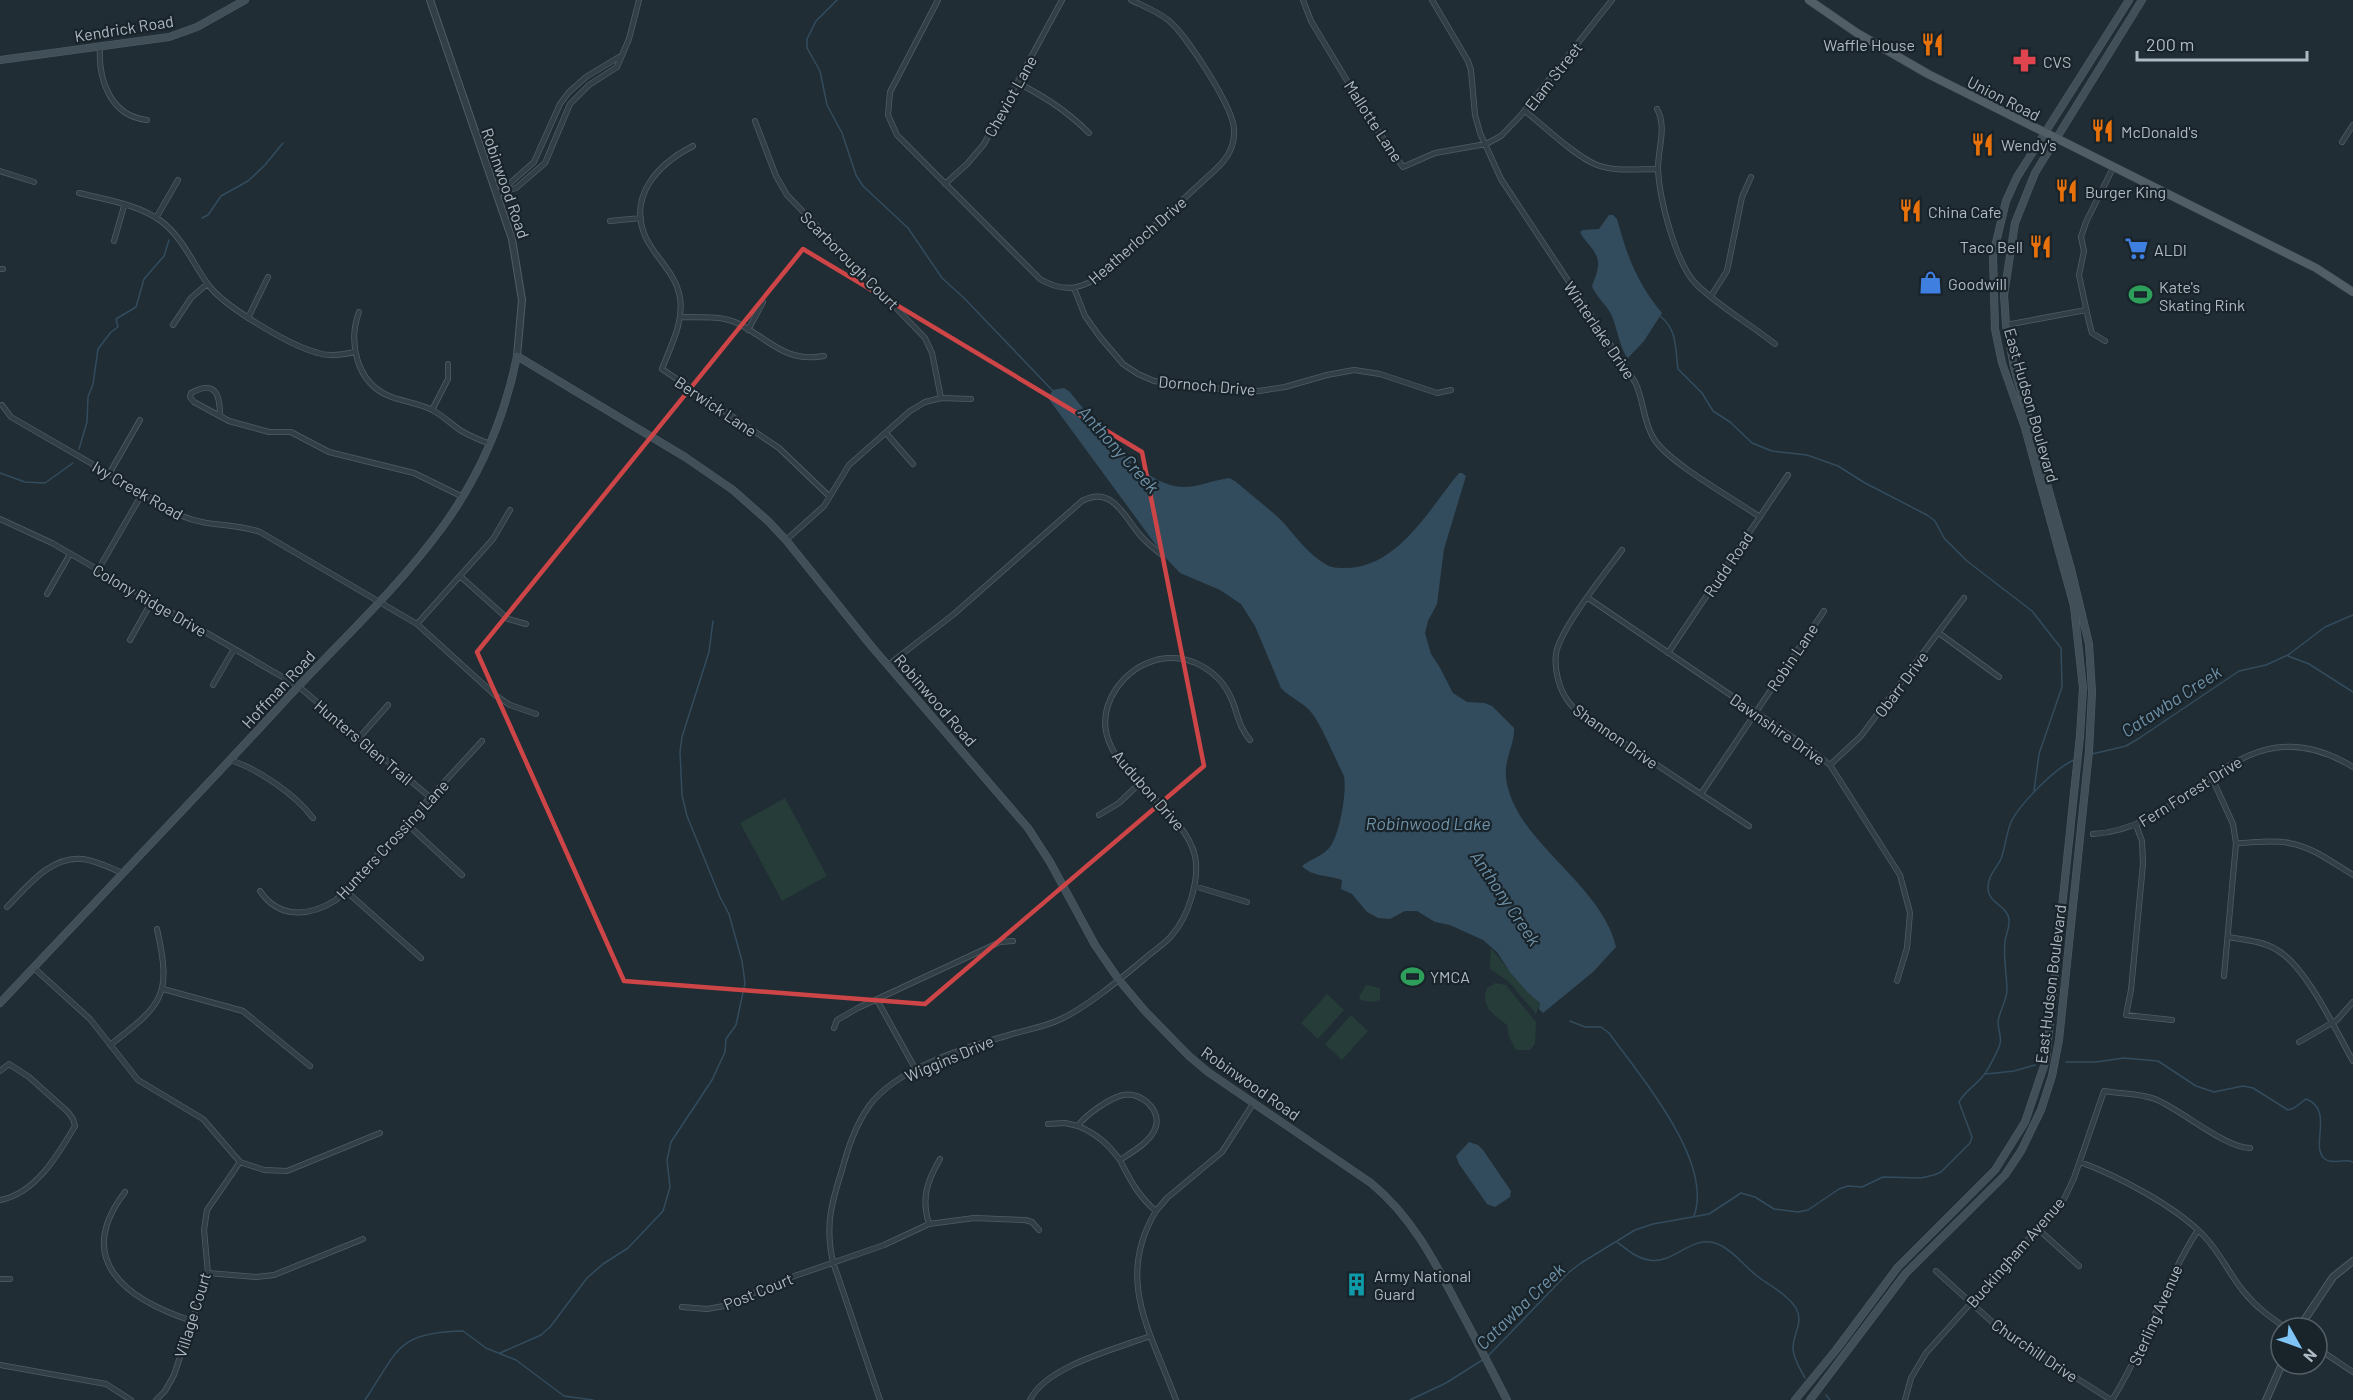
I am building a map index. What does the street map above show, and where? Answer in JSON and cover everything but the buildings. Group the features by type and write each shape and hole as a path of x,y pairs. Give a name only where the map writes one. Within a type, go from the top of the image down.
{"main road":[{"name":"Kendrick Road","path":"0,60 169,37 197,27 245,0"},
{"name":"Union Road","path":"1809,0 1888,51 2044,134 2316,268 2353,292"},
{"name":"East Hudson Boulevard","path":"1795,1400 1836,1350 1898,1267 1995,1170 2025,1122 2046,1060 2080,736 2082,670 2066,562 2025,428 2002,363 1996,337 1993,255 2006,201 2021,169 2129,0"},
{"name":"East Hudson Boulevard","path":"1810,1400 1906,1273 2004,1175 2020,1151 2041,1110 2052,1076 2059,1040 2085,792 2092,692 2089,644 2014,367 2006,325 2005,284 2014,223 2035,172 2142,0"},
{"name":"Hoffman Road","path":"0,1004 432,542 463,497 490,444 511,384 517,356"},
{"name":"Robinwood Road","path":"517,356 700,467 733,490 768,521 1028,828 1050,862 1095,945 1119,980 1145,1011 1189,1056 1253,1104 1371,1183 1396,1206 1429,1250 1507,1400"}],"street":[{"name":"Robinwood Road","path":"430,0 513,239 520,282 522,315 517,356"},
{"path":"498,194 516,188 545,163 570,104 588,86 617,67 629,39 639,0"},
{"name":"Heatherloch Drive","path":"938,0 890,92 888,115 897,135 1040,279 1056,287 1074,288 1094,280 1215,170 1228,157 1234,140 1231,114 1185,38 1162,16 1131,0"},
{"name":"Cheviot Lane","path":"945,184 984,144 1062,0"},
{"name":"Mallotte Lane","path":"1302,0 1311,21 1372,122 1403,167 1435,153 1486,144"},
{"name":"Winterlake Drive","path":"1432,0 1471,70 1475,115 1480,133 1505,186 1635,382 1642,400 1647,425 1655,441 1669,456 1760,517"},
{"name":"Elam Street","path":"1486,144 1501,136 1525,111 1612,0"},
{"path":"100,47 101,78 112,100 130,115 147,120"},
{"path":"498,194 534,162 556,113 569,92 582,80 622,56"},
{"path":"582,80 588,86"},
{"path":"1018,83 1057,104 1089,134"},
{"path":"1657,109 1662,123 1658,169 1678,255 1692,279 1775,345"},
{"path":"1525,111 1584,157 1598,165 1621,169 1658,169"},
{"path":"556,113 563,117"},
{"name":"Scarborough Court","path":"755,121 776,176 787,195 925,338 932,353 941,398"},
{"path":"2342,142 2353,125"},
{"path":"610,221 641,218 644,194 654,174 668,160 693,146"},
{"path":"2105,341 2091,332 2079,275 2084,251 2080,237 2113,168"},
{"path":"0,171 34,182"},
{"path":"1711,296 1727,271 1742,196 1751,177"},
{"path":"156,218 178,180"},
{"path":"79,193 156,218 178,238 207,284 232,309 316,353 338,355 354,352"},
{"path":"114,241 124,206"},
{"name":"Berwick Lane","path":"641,218 646,237 673,278 680,300 680,317 662,369 778,448 829,496"},
{"path":"248,318 268,277"},
{"path":"173,325 187,302 207,284"},
{"name":"Dornoch Drive","path":"1074,288 1084,316 1100,338 1123,364 1154,381 1206,388 1259,391 1354,370 1380,374 1437,393 1451,390"},
{"path":"748,330 763,302"},
{"path":"2006,325 2086,310"},
{"path":"360,312 354,325 354,352 363,372 381,391 432,410 464,433 490,444"},
{"path":"680,317 722,318 748,330 769,345 794,356 808,359 824,356"},
{"path":"432,410 448,379 448,364"},
{"path":"220,416 216,391 206,386 191,393 190,397 194,402 229,421 269,432 296,434 330,452 414,473 463,497"},
{"path":"786,540 817,514 849,465 920,404 941,398 972,399"},
{"name":"Ivy Creek Road","path":"2,405 11,417 142,494 194,521 245,526 260,532 417,624 495,695 510,705 536,714"},
{"path":"109,474 140,420"},
{"path":"886,433 913,464"},
{"name":"Rudd Road","path":"1668,653 1788,475"},
{"path":"98,570 142,494"},
{"path":"888,665 954,614 1022,556 1040,537 1082,501 1090,497 1106,498 1115,503 1140,536 1161,554"},
{"path":"417,624 493,539 510,510"},
{"name":"Colony Ridge Drive","path":"0,519 98,570 298,686"},
{"name":"Shannon Drive","path":"1622,550 1562,637 1556,654 1558,680 1565,697 1576,710 1749,826"},
{"path":"47,594 69,554"},
{"path":"460,576 508,619 526,624"},
{"name":"Dawnshire Drive","path":"1588,598 1755,711 1830,765 1894,864 1905,890 1910,913 1909,934 1897,981"},
{"name":"Obarr Drive","path":"1830,765 1862,736 1964,598"},
{"path":"130,640 152,601"},
{"name":"Robin Lane","path":"1701,794 1824,611"},
{"path":"1939,633 1999,677"},
{"path":"213,685 234,649"},
{"name":"Audubon Drive","path":"1119,980 1173,934 1183,918 1194,886 1196,860 1187,834 1113,751 1108,737 1106,716 1117,687 1131,672 1162,659 1186,660 1200,664 1213,673 1227,691 1241,729 1250,740"},
{"name":"Hunters Glen Trail","path":"298,686 431,798"},
{"path":"360,738 388,705"},
{"name":"Hunters Crossing Lane","path":"260,891 274,907 301,912 325,906 346,891 482,741"},
{"name":"Fern Forest Drive","path":"2094,834 2112,832 2136,825 2245,756 2280,746 2316,749 2333,755 2353,767"},
{"path":"230,760 245,764 301,802 313,818"},
{"path":"2212,778 2233,824 2236,843 2224,976"},
{"path":"1100,815 1140,783"},
{"path":"407,824 462,875"},
{"path":"2136,825 2142,841 2143,864 2131,990 2126,1015 2172,1020"},
{"path":"2236,843 2269,841 2297,844 2321,855 2353,875"},
{"path":"7,907 42,873 57,863 84,859 123,873"},
{"path":"1194,886 1247,902"},
{"path":"346,891 421,958"},
{"path":"110,1045 150,1013 164,989 164,962 157,929"},
{"path":"2228,937 2270,946 2286,956 2298,969 2353,1061"},
{"path":"834,1028 837,1020 877,1000 1000,942 1013,941"},
{"path":"33,968 90,1019 138,1080 203,1119 240,1162 264,1170 287,1171 380,1133"},
{"name":"Wiggins Drive","path":"880,1400 833,1262 828,1240 829,1221 851,1138 870,1106 894,1082 916,1070 980,1043 1061,1019 1119,980"},
{"path":"164,989 243,1011 310,1066"},
{"path":"877,1000 916,1070"},
{"path":"2299,1042 2332,1024 2353,1002"},
{"path":"0,1071 9,1064 29,1077 68,1112 75,1126 57,1155 26,1190 0,1200"},
{"name":"Buckingham Avenue","path":"1905,1400 1917,1367 2064,1199 2080,1162 2104,1091 2153,1099 2238,1148 2250,1148"},
{"path":"1078,1126 1082,1119 1092,1112 1123,1095 1141,1098 1152,1107 1156,1118 1155,1130 1143,1145 1120,1160"},
{"path":"1176,1400 1139,1303 1136,1271 1141,1242 1156,1211 1167,1198 1222,1152 1253,1104"},
{"path":"1048,1124 1065,1123 1078,1126 1092,1132 1108,1144 1144,1201 1156,1211"},
{"path":"929,1224 925,1210 925,1192 940,1159"},
{"name":"Village Court","path":"156,1400 171,1382 208,1274 204,1230 207,1210 240,1162"},
{"path":"2080,1162 2120,1178 2198,1230 2217,1253 2243,1292 2269,1316"},
{"path":"125,1192 114,1206 106,1231 105,1249 111,1269 118,1281 134,1295 171,1315 192,1322"},
{"name":"Post Court","path":"681,1307 707,1309 724,1306 786,1279 884,1245 929,1224 951,1219 1025,1220 1032,1222 1039,1230"},
{"path":"2038,1229 2079,1266"},
{"name":"Sterling Avenue","path":"2111,1400 2132,1368 2174,1273 2198,1230"},
{"path":"208,1274 256,1277 274,1275 363,1239"},
{"path":"2307,1316 2333,1277 2353,1261"},
{"name":"Churchill Drive","path":"1936,1271 1970,1304 2020,1344 2111,1400"},
{"path":"0,1280 9,1279"},
{"path":"1030,1400 1041,1384 1060,1370 1150,1336"},
{"path":"2329,1356 2353,1372"},
{"path":"0,1365 106,1384 131,1400"},
{"path":"2266,1400 2277,1376"}],"highlighted area":[{"path":"803,249 1142,452 1204,766 925,1004 624,981 477,652"}],"green space":[{"path":"785,798 827,876 782,901 740,823"},
{"path":"1491,948 1527,992 1540,1003 1536,1014 1508,981 1490,969"},
{"path":"1495,983 1506,985 1536,1022 1535,1044 1530,1050 1516,1050 1509,1037 1507,1025 1489,1010 1485,995 1487,988"},
{"path":"1366,985 1380,988 1380,1000 1372,1002 1360,1000 1359,997"},
{"path":"1327,994 1344,1010 1318,1039 1301,1023"},
{"path":"1351,1015 1368,1031 1342,1060 1325,1044"}],"water":[{"path":"1609,215 1617,219 1634,269 1662,313 1644,341 1628,358 1611,314 1592,286 1598,267 1597,257 1580,232 1599,229"},
{"name":"Robinwood Lake","path":"1064,388 1105,435 1135,465 1151,476 1168,484 1184,487 1229,478 1235,481 1281,520 1314,556 1333,567 1364,565 1381,558 1411,534 1459,473 1466,476 1444,549 1437,604 1428,621 1425,633 1431,654 1453,693 1467,702 1492,706 1514,728 1506,771 1512,801 1524,822 1540,842 1594,902 1607,924 1616,947 1593,972 1543,1013 1539,1009 1540,1003 1510,972 1497,952 1483,940 1450,925 1435,922 1417,911 1405,911 1390,919 1378,918 1367,912 1352,894 1341,889 1342,880 1316,874 1302,866 1330,847 1337,833 1342,812 1344,776 1324,733 1308,709 1281,688 1255,626 1241,604 1220,590 1180,573 1164,556 1048,398 1053,390"},
{"path":"1469,1142 1478,1145 1483,1150 1511,1191 1510,1197 1495,1207 1487,1204 1459,1164 1456,1156"}],"waterway":[{"name":"Anthony Creek","path":"837,0 816,21 807,39 807,48 820,71 827,105 842,133 856,175 863,186 908,228 942,278 1053,391"},
{"path":"202,218 208,215 221,196 248,181 283,143"},
{"path":"79,449 87,422 88,397 93,384 98,349 111,332 118,327 116,319 136,307 144,279 164,256 169,240"},
{"path":"1660,316 1666,321 1673,334 1678,369 1702,393 1713,411 1730,422 1752,443 1772,451 1807,455 1838,466 1865,483 1927,515 1935,521 1944,538 1967,561 2032,611 2061,648 2062,687 2039,754 2034,791"},
{"path":"0,473 25,482 45,483 73,463"},
{"name":"Catawba Creek","path":"2092,754 2126,746 2239,671 2266,665 2288,655 2325,627 2353,615"},
{"path":"500,1353 541,1335 550,1327 587,1278 603,1264 628,1248 663,1211 670,1187 667,1160 671,1142 712,1080 725,1052 726,1039 736,1025 745,983 742,961 729,914 687,816 682,795 680,752 682,737 709,652 713,621"},
{"path":"2288,656 2309,664 2353,692"},
{"name":"Catawba Creek","path":"1488,1356 1568,1273 1635,1230 1653,1224 1709,1214 1741,1193 1755,1197 1774,1209 1798,1212 1808,1210 1839,1189 1848,1186 1862,1187 1883,1177 1921,1178 1934,1175 1941,1172 1970,1143 1972,1137 1959,1102 1985,1074 1997,1051 2000,1041 1998,1022 2007,991 2005,947 2009,919 2005,910 1991,897 1988,887 1989,879 2001,859 2012,820 2031,795 2066,764 2074,760"},
{"name":"Anthony Creek","path":"1570,1021 1585,1027 1601,1027 1609,1033 1671,1120 1694,1171 1697,1194 1694,1216"},
{"path":"2066,1062 2096,1062 2124,1058 2158,1061 2196,1086 2214,1092 2243,1086 2253,1088 2288,1110 2306,1099 2319,1111 2321,1120 2319,1146 2325,1159 2335,1162 2353,1162"},
{"path":"1986,1074 2014,1071 2035,1065"},
{"path":"1617,1242 1636,1255 1649,1260 1667,1258 1700,1243 1718,1244 1729,1250 1757,1276 1783,1294 1796,1308 1799,1318 1793,1352 1805,1378"},
{"name":"Catawba Creek","path":"365,1400 393,1357 411,1340 441,1332 463,1331 486,1348 516,1360 564,1396 593,1400"},
{"name":"Catawba Creek","path":"1410,1400 1446,1383 1484,1359"},
{"path":"1826,1395 1830,1400"}],"place":[{"name":"Waffle House","path":"1933,44"},
{"name":"CVS","path":"2025,61"},
{"name":"McDonald's","path":"2103,131"},
{"name":"Wendy's","path":"1983,144"},
{"name":"Burger King","path":"2067,191"},
{"name":"China Cafe","path":"1910,211"},
{"name":"Taco Bell","path":"2041,246"},
{"name":"ALDI","path":"2136,249"},
{"name":"Goodwill","path":"1930,283"},
{"name":"Kate's Skating Rink","path":"2141,295"},
{"name":"YMCA","path":"1412,976"},
{"name":"Army National Guard","path":"1356,1284"}]}
